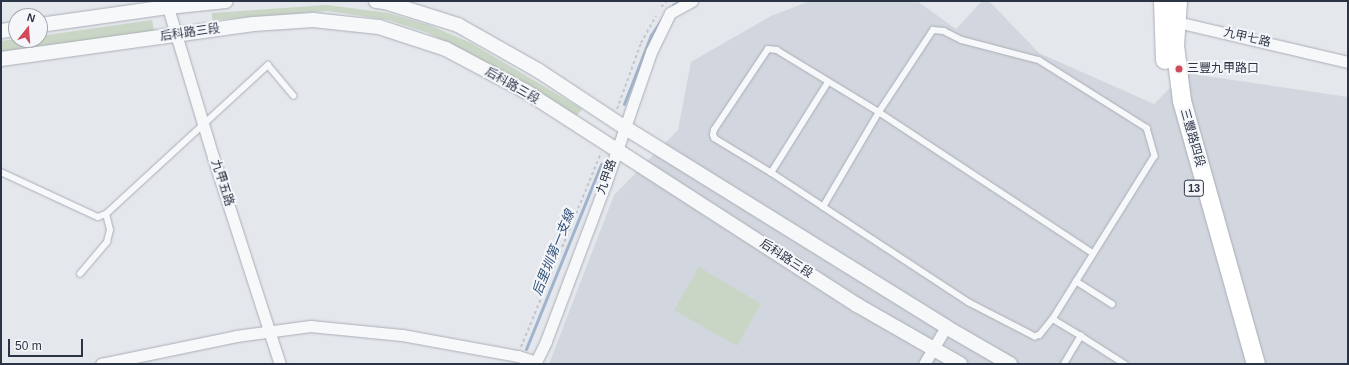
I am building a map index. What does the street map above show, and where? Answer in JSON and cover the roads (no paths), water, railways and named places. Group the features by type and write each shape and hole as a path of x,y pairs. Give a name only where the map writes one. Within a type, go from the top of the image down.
{"main road":[{"name":"三豐路四段","path":"1164,3 1177,22 1175,46 1182,101 1256,364"},
{"name":"三豐路四段","path":"1164,3 1164,50 1170,105 1243,364"}],"street":[{"path":"48,24 167,4 226,1"},
{"path":"376,1 385,2 458,25 539,71 618,123 946,327 1010,364"},
{"name":"九甲路","path":"536,363 605,185 610,147 618,123 650,52 670,13 692,1"},
{"name":"九甲五路","path":"167,4 175,35 280,364"},
{"name":"后科路三段","path":"1,59 254,24 313,20 379,27 446,49 525,91 857,305 932,350 960,364"},
{"name":"九甲七路","path":"1177,22 1348,62"},
{"path":"102,364 236,336 310,326 402,335 518,356 536,363"},
{"path":"924,364 946,327"}],"lane":[{"path":"823,208 879,112 933,30 944,31 962,40 1039,60 1147,128 1155,156 1053,319 1040,335 1035,337 969,303 823,208 771,173 715,139 713,135 714,130 768,49 777,50 879,112 1093,253"},
{"path":"1,172 98,217 106,214 268,65 294,96"},
{"path":"771,173 828,82"},
{"path":"80,274 107,242 110,230 106,214"},
{"path":"1076,281 1112,304"},
{"path":"1053,319 1125,364"},
{"path":"1064,364 1081,336"}],"waterway":[{"name":"后里圳第一支線","path":"673,5 680,1"},
{"name":"后里圳第一支線","path":"624,104 651,35 662,19"},
{"name":"后里圳第一支線","path":"526,349 601,164"}],"place":[{"name":"三豐九甲路口","path":"1179,69"}]}
